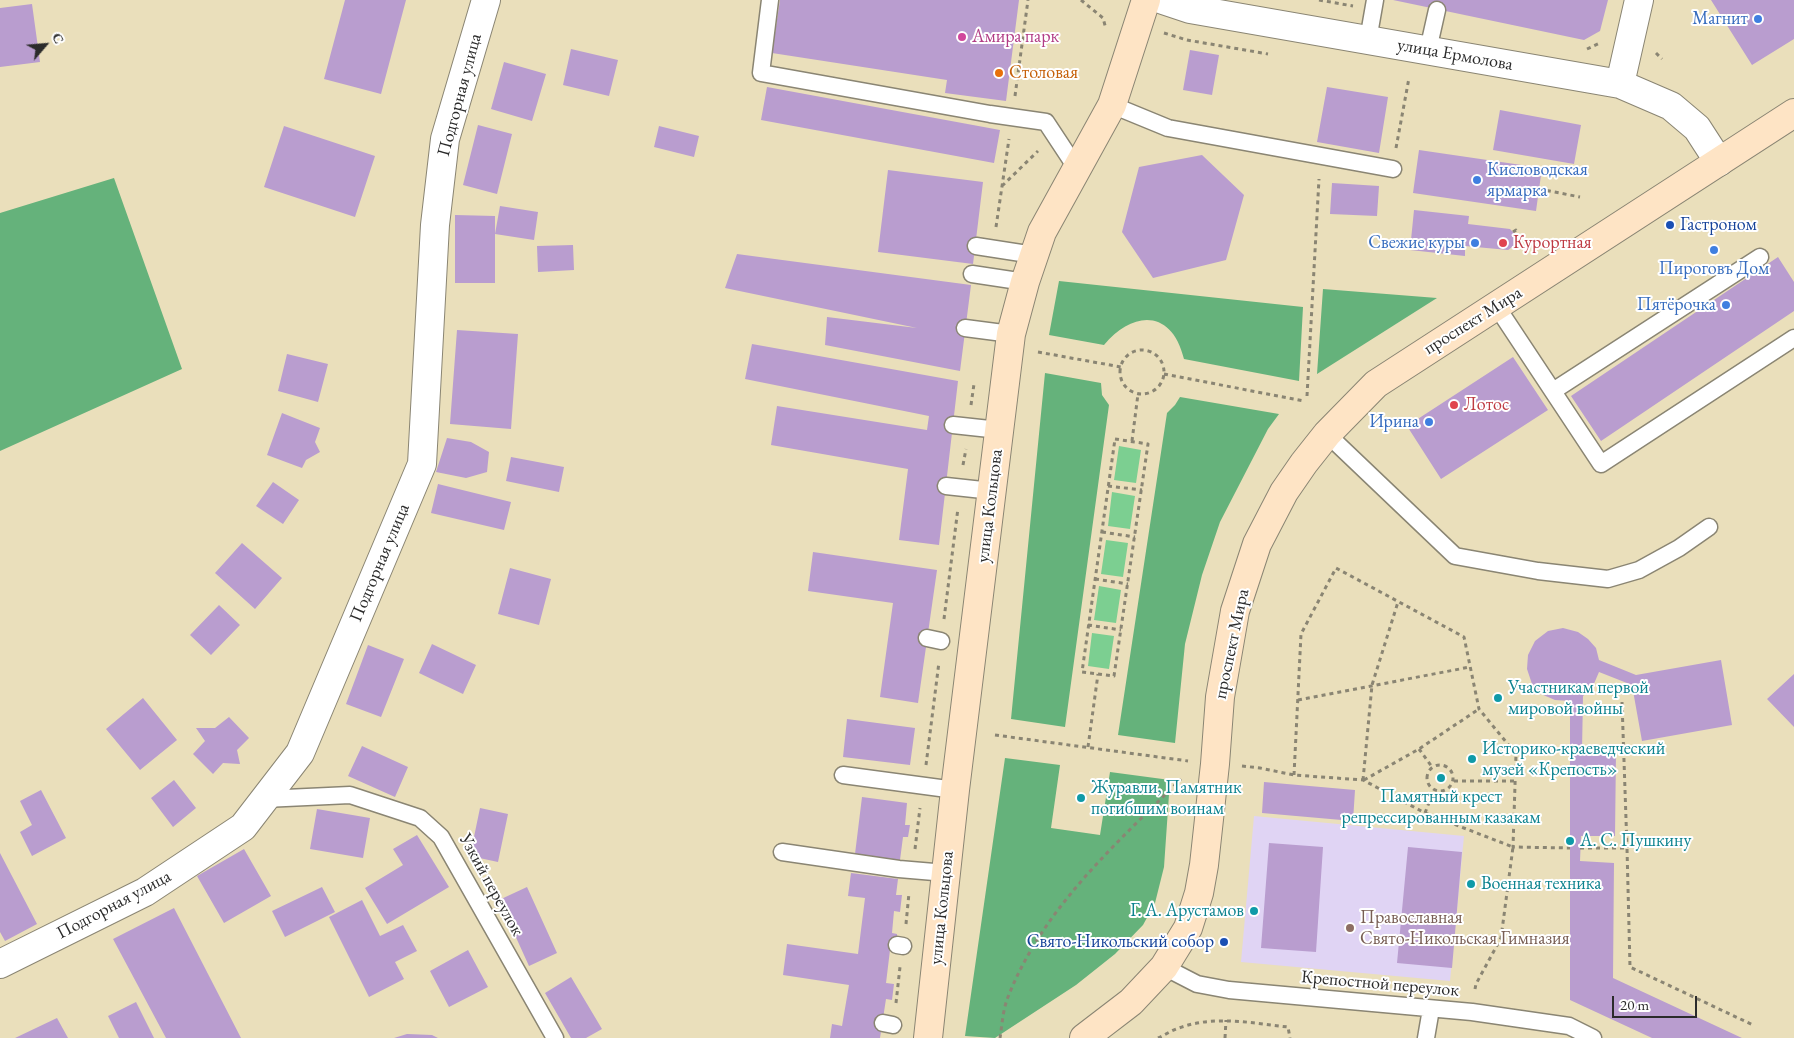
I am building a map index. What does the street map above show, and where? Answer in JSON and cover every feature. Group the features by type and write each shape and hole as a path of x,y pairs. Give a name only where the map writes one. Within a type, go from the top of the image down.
{"street":[{"name":"Подгорная улица","path":"0,964 145,892 243,827 300,753 422,464 435,225 445,139 486,0"},
{"name":"улица Кольцова","path":"928,1038 955,790 999,430 1021,343 1024,282 1042,232 1112,105 1146,0"},
{"name":"улица Ермолова","path":"1163,0 1190,10 1620,84 1671,106 1697,128 1719,162"},
{"path":"1620,84 1639,0"},
{"name":"проспект Мира","path":"1084,1038 1130,1002 1164,967 1188,928 1199,893 1204,865 1220,697 1235,611 1262,535 1284,492 1327,434 1376,384 1794,113"}],"lane":[{"path":"770,0 760,73 990,114 1046,122 1077,169"},
{"path":"1368,40 1374,5"},
{"path":"1428,50 1437,10"},
{"path":"1112,105 1168,128 1393,169"},
{"path":"976,246 1034,255"},
{"path":"1553,391 1760,257"},
{"path":"972,274 1024,282"},
{"path":"1497,307 1601,464 1794,338"},
{"path":"965,328 1021,343"},
{"path":"953,425 999,430"},
{"path":"1327,434 1455,556 1538,572 1608,579 1639,570 1679,548 1709,527"},
{"path":"946,486 992,491"},
{"path":"843,775 955,790"},
{"name":"Узкий переулок","path":"264,800 350,795 420,818 442,837 555,1038"},
{"path":"782,852 899,869 946,873"},
{"name":"Крепостной переулок","path":"1164,967 1197,984 1229,990 1472,1012 1569,1026 1593,1038"},
{"path":"1426,1038 1431,1008"}],"path":[{"path":"1081,0 1102,18 1109,36"},
{"path":"1319,0 1374,5"},
{"path":"1578,47 1587,49 1602,42"},
{"path":"1393,169 1409,78"},
{"path":"1002,186 1054,135"},
{"path":"1308,396 1320,156"},
{"path":"1539,189 1580,197"},
{"path":"1513,232 1516,230 1518,232"},
{"path":"1021,343 1120,367"},
{"path":"1147,351 1159,360 1164,374 1158,387 1152,392 1138,394 1131,391 1122,381 1120,367 1123,361 1134,352 1147,351"},
{"path":"1164,374 1304,401"},
{"path":"1132,441 1138,394"},
{"path":"1115,439 1132,441 1148,444 1114,676 1082,672 1115,439"},
{"path":"1108,486 1142,490"},
{"path":"1102,532 1135,537"},
{"path":"1294,775 1301,634 1336,568 1464,637 1479,709 1516,754 1513,847 1501,938 1476,984 1472,1012"},
{"path":"1094,579 1128,584"},
{"path":"1363,780 1372,686 1398,602"},
{"path":"1088,625 1121,630"},
{"path":"1298,700 1470,667"},
{"path":"1088,747 1098,674"},
{"path":"1622,702 1630,967 1753,1025"},
{"path":"1363,780 1419,749 1479,709"},
{"path":"996,735 1195,762"},
{"path":"1419,749 1432,767"},
{"path":"1454,781 1453,774 1445,765 1432,767 1426,776 1430,787 1434,790 1446,790 1454,781 1515,781"},
{"path":"1240,766 1294,775 1363,780 1425,813 1513,847 1570,848"},
{"path":"1000,1038 1007,998 1027,956 1054,913 1089,871 1181,779"},
{"path":"1425,813 1434,790"},
{"path":"1580,848 1627,848"},
{"path":"1225,1038 1226,1020"},
{"path":"1158,1038 1179,1028 1207,1021 1226,1020 1288,1027 1290,1038"}],"shaded area":[{"name":"Православная Свято-Никольская Гимназия","path":"1254,816 1464,836 1450,981 1241,962"}],"green space":[{"path":"114,178 182,369 0,451 0,213"},
{"path":"1059,281 1303,307 1299,381 1184,359 1171,331 1161,323 1150,320 1127,325 1104,345 1049,335"},
{"path":"1323,289 1437,298 1317,374"},
{"path":"1045,373 1101,383 1102,395 1109,405 1065,727 1011,719"},
{"path":"1180,397 1279,414 1268,429 1220,522 1202,575 1185,644 1175,743 1118,735 1167,413"},
{"path":"1119,446 1141,450 1136,483 1114,480"},
{"path":"1112,492 1135,496 1130,529 1108,526"},
{"path":"1106,540 1128,543 1123,577 1101,574"},
{"path":"1099,586 1121,590 1116,623 1094,620"},
{"path":"1092,633 1114,636 1109,669 1088,666"},
{"path":"1005,758 1060,765 1051,828 1100,835 1110,772 1170,780 1164,867 1155,903 1143,925 1115,954 1076,985 995,1038 965,1036"}],"building":[{"path":"345,0 406,0 381,94 324,79"},
{"path":"780,0 1019,0 1006,101 945,93 947,80 772,53"},
{"path":"1393,0 1608,0 1600,31 1584,40"},
{"name":"Магнит","path":"1711,0 1794,0 1794,39 1752,65"},
{"path":"32,4 40,62 0,67 0,8"},
{"path":"571,49 618,60 609,96 563,85"},
{"path":"1190,50 1219,55 1212,95 1183,90"},
{"path":"504,62 546,74 532,121 491,109"},
{"path":"767,87 1000,130 994,163 761,120"},
{"path":"1327,87 1388,97 1379,153 1317,142"},
{"path":"1500,110 1581,125 1574,164 1493,150"},
{"path":"478,125 512,134 497,194 463,185"},
{"path":"284,126 375,156 355,217 264,187"},
{"path":"659,126 699,136 694,157 654,147"},
{"name":"Кисловодская ярмарка","path":"1419,150 1542,168 1536,211 1413,193"},
{"path":"1202,155 1244,195 1226,260 1153,278 1122,232 1139,167"},
{"path":"888,170 983,182 973,264 878,252"},
{"path":"1332,183 1379,186 1377,216 1330,214"},
{"path":"500,206 538,212 534,240 495,234"},
{"path":"1414,210 1469,216 1468,224 1510,229 1516,235 1515,245 1508,250 1465,246 1465,256 1410,250"},
{"path":"455,215 495,216 495,283 455,283"},
{"path":"573,245 574,270 538,272 537,246"},
{"path":"737,254 971,285 960,371 825,345 827,317 917,328 725,288"},
{"path":"1778,257 1794,282 1794,311 1601,441 1571,396"},
{"path":"457,330 518,334 511,429 450,424"},
{"path":"752,344 958,381 939,545 899,540 908,469 771,445 777,406 927,430 929,416 745,379"},
{"path":"287,354 328,364 318,402 278,391"},
{"path":"1513,357 1548,410 1441,479 1407,426"},
{"path":"282,413 320,428 315,442 320,452 306,460 302,468 267,455"},
{"path":"447,438 471,442 489,452 487,472 466,478 436,472"},
{"path":"511,457 564,467 559,492 506,481"},
{"path":"273,482 299,500 283,524 256,506"},
{"path":"438,484 511,502 504,530 431,513"},
{"path":"242,543 282,578 255,609 215,573"},
{"path":"813,552 937,570 918,703 880,697 893,603 808,591"},
{"path":"510,568 551,579 539,625 498,614"},
{"path":"219,605 240,625 211,655 190,635"},
{"path":"1563,628 1578,632 1588,639 1596,648 1599,660 1636,675 1721,660 1732,725 1642,741 1632,685 1599,672 1593,686 1583,696 1582,751 1616,751 1615,836 1581,836 1580,861 1614,863 1613,978 1742,1038 1652,1038 1570,1000 1570,701 1555,700 1541,694 1532,684 1527,669 1528,655 1535,641 1548,631"},
{"path":"432,644 476,665 463,694 419,673"},
{"path":"368,645 404,659 381,717 346,704"},
{"path":"1794,674 1794,727 1767,699"},
{"path":"143,698 177,740 140,770 106,729"},
{"path":"229,717 249,738 237,750 240,764 223,763 213,774 193,754 205,741 196,728 215,728"},
{"path":"847,719 915,728 910,765 843,757"},
{"path":"362,746 408,767 395,797 348,776"},
{"path":"174,780 196,808 173,827 151,798"},
{"path":"1264,782 1355,790 1353,821 1262,813"},
{"path":"41,790 66,838 32,856 20,832 32,825 20,801"},
{"path":"862,797 907,803 905,825 910,825 908,837 903,837 900,860 855,854"},
{"path":"480,808 508,814 498,862 470,856"},
{"path":"317,809 370,818 363,858 310,849"},
{"path":"417,835 449,887 387,924 365,888 403,865 393,849"},
{"path":"1269,843 1323,847 1316,952 1261,948"},
{"path":"1408,847 1462,852 1452,968 1397,963"},
{"path":"244,849 271,896 224,923 197,876"},
{"path":"0,853 37,924 5,941 0,932"},
{"path":"851,873 898,879 896,895 902,895 900,912 894,911 892,933 897,934 897,945 896,950 890,950 886,983 894,984 892,1000 886,999 880,1038 830,1038 832,1024 842,1026 849,985 783,975 787,944 858,954 865,898 848,896"},
{"path":"322,887 335,912 285,937 272,911"},
{"path":"527,887 557,953 529,966 499,900"},
{"path":"362,900 380,936 403,925 417,951 395,962 404,979 369,997 329,917"},
{"path":"174,908 241,1038 166,1038 113,939"},
{"path":"468,950 488,987 449,1007 430,971"},
{"path":"571,977 602,1029 586,1038 571,1038 545,993"},
{"path":"136,1002 154,1038 119,1038 108,1016"},
{"path":"57,1018 68,1038 15,1038"},
{"path":"407,1034 432,1035 438,1038 394,1038"}],"place":[{"name":"Магнит","path":"1758,19"},
{"name":"Амира парк","path":"962,37"},
{"name":"Столовая","path":"999,73"},
{"name":"Кисловодская ярмарка","path":"1477,180"},
{"name":"Гастроном","path":"1670,225"},
{"name":"Свежие куры","path":"1475,243"},
{"name":"Курортная","path":"1503,243"},
{"name":"Пироговъ Дом","path":"1714,250"},
{"name":"Пятёрочка","path":"1726,305"},
{"name":"Лотос","path":"1454,405"},
{"name":"Ирина","path":"1429,422"},
{"name":"Участникам первой мировой войны","path":"1498,698"},
{"name":"Историко-краеведческий музей «Крепость»","path":"1472,759"},
{"name":"Памятный крест репрессированным казакам","path":"1441,778"},
{"name":"Журавли, Памятник погибшим воинам","path":"1081,798"},
{"name":"А. С. Пушкину","path":"1570,841"},
{"name":"Военная техника","path":"1471,884"},
{"name":"Г. А. Арустамов","path":"1254,911"},
{"name":"Православная Свято-Никольская Гимназия","path":"1350,928"},
{"name":"Свято-Никольский собор","path":"1224,942"}]}
